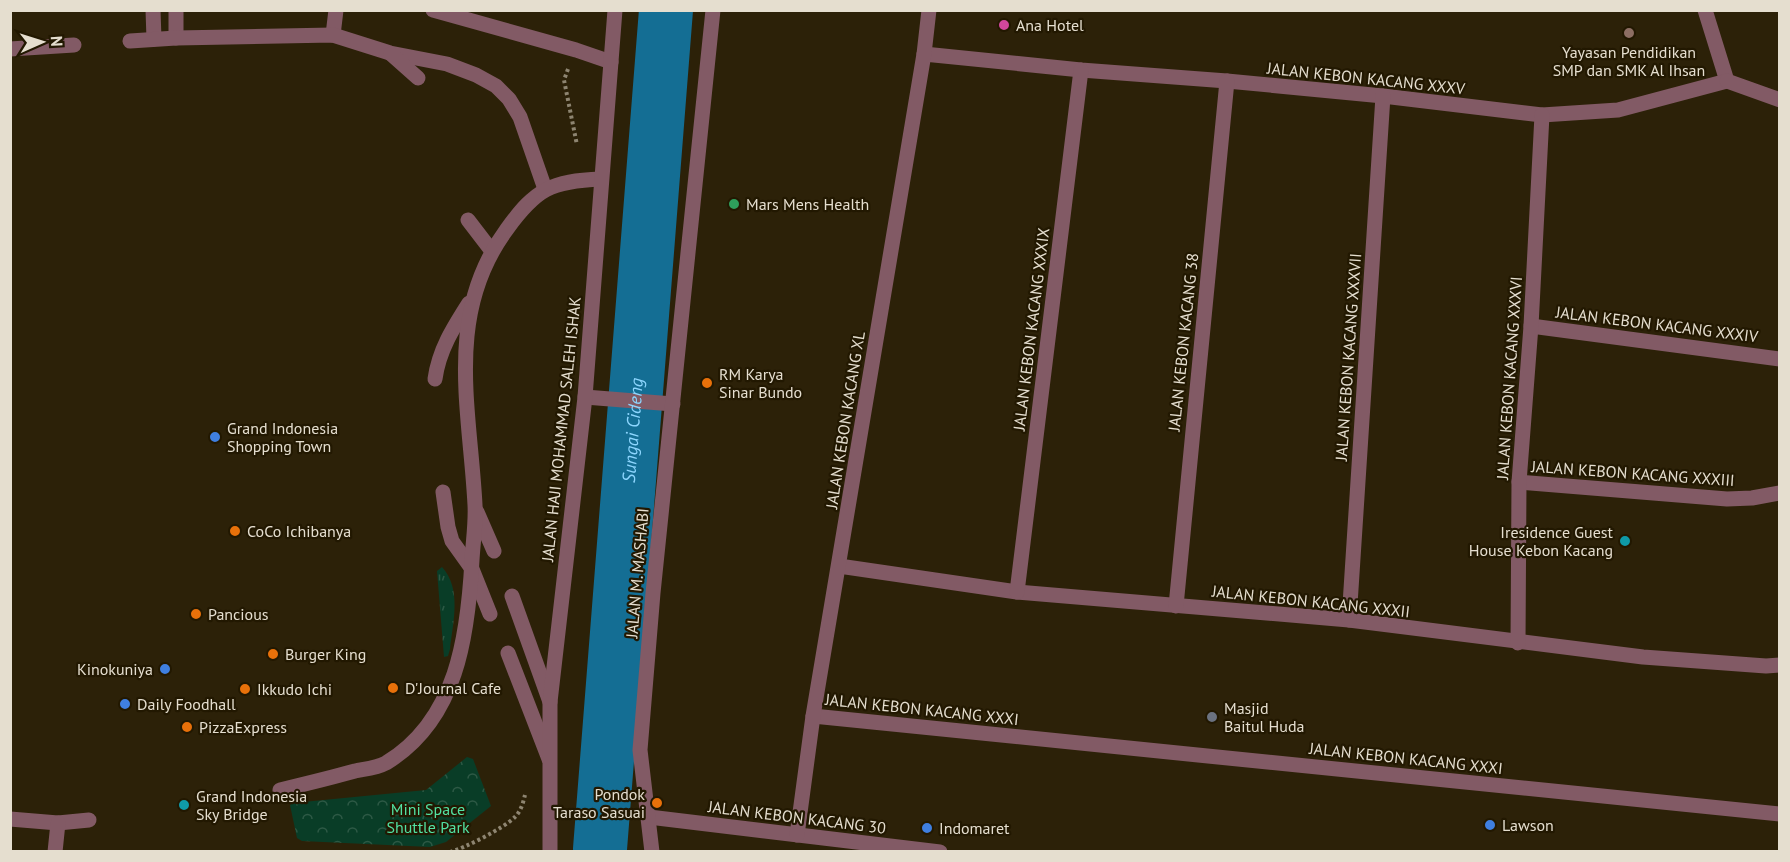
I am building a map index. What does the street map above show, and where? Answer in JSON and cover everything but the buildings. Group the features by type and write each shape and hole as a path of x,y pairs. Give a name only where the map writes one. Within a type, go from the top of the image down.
{"street":[{"path":"153,10 154,39"},
{"path":"176,10 176,38"},
{"path":"333,35 336,10"},
{"path":"433,10 611,62"},
{"name":"JALAN HAJI MOHAMMAD SALEH ISHAK","path":"550,852 550,702 585,397 615,10"},
{"name":"JALAN M. MASHABI","path":"652,852 640,750 653,593 713,10"},
{"name":"JALAN KEBON KACANG XL","path":"797,835 813,716 924,54 929,10"},
{"path":"1705,10 1727,81 1779,100"},
{"path":"130,41 333,35 390,52 447,64 476,75 496,86 509,99 520,117 544,189"},
{"path":"10,49 74,45"},
{"path":"390,52 418,78"},
{"name":"JALAN KEBON KACANG XXXV","path":"924,54 1383,96 1542,115 1618,110 1727,81"},
{"name":"JALAN KEBON KACANG XXXIX","path":"1017,592 1081,70"},
{"name":"JALAN KEBON KACANG 38","path":"1176,606 1227,81"},
{"name":"JALAN KEBON KACANG XXXVII","path":"1349,620 1383,96"},
{"name":"JALAN KEBON KACANG XXXVI","path":"1518,643 1519,482 1531,326 1542,115"},
{"path":"518,143 537,164"},
{"path":"435,379 442,348 473,297 491,250 524,206 544,189 577,180 601,179"},
{"path":"468,220 491,250"},
{"path":"280,790 384,764 429,726 457,671 470,596 475,507 464,350 473,297"},
{"name":"JALAN KEBON KACANG XXXIV","path":"1531,326 1779,358"},
{"path":"585,397 672,404"},
{"name":"JALAN KEBON KACANG XXXIII","path":"1519,482 1727,499 1752,498 1779,493"},
{"path":"443,492 452,541 472,569 490,614"},
{"path":"475,507 494,551"},
{"name":"JALAN KEBON KACANG XXXII","path":"839,566 1017,592 1349,620 1643,657 1779,665"},
{"path":"512,596 550,702"},
{"path":"508,653 550,762"},
{"name":"JALAN KEBON KACANG XXXI","path":"813,716 1779,814"},
{"name":"JALAN KEBON KACANG 30","path":"649,817 940,852"},
{"path":"10,819 58,823 88,820"},
{"path":"55,852 58,823"}],"path":[{"path":"564,80 577,145"},
{"path":"450,852 466,846 514,818 522,807 526,786"}],"green space":[{"path":"442,567 452,585 455,606 450,649 448,656 444,657 437,571"},
{"name":"Mini Space Shuttle Park","path":"467,757 473,759 491,806 446,842 430,847 302,841 297,838 290,805 293,803 426,790"}],"waterway":[{"name":"Sungai Cideng","path":"600,849 666,10"}],"place":[{"name":"Ana Hotel","path":"1004,25"},
{"name":"Yayasan Pendidikan SMP dan SMK Al Ihsan","path":"1629,33"},
{"name":"Mars Mens Health","path":"734,204"},
{"name":"RM Karya Sinar Bundo","path":"707,383"},
{"name":"Grand Indonesia Shopping Town","path":"215,437"},
{"name":"CoCo Ichibanya","path":"235,531"},
{"name":"Iresidence Guest House Kebon Kacang","path":"1625,541"},
{"name":"Pancious","path":"196,614"},
{"name":"Burger King","path":"273,654"},
{"name":"Kinokuniya","path":"165,669"},
{"name":"D'Journal Cafe","path":"393,688"},
{"name":"Ikkudo Ichi","path":"245,689"},
{"name":"Daily Foodhall","path":"125,704"},
{"name":"Masjid Baitul Huda","path":"1212,717"},
{"name":"PizzaExpress","path":"187,727"},
{"name":"Pondok Taraso Sasuai","path":"657,803"},
{"name":"Grand Indonesia Sky Bridge","path":"184,805"},
{"name":"Lawson","path":"1490,825"},
{"name":"Indomaret","path":"927,828"}]}
